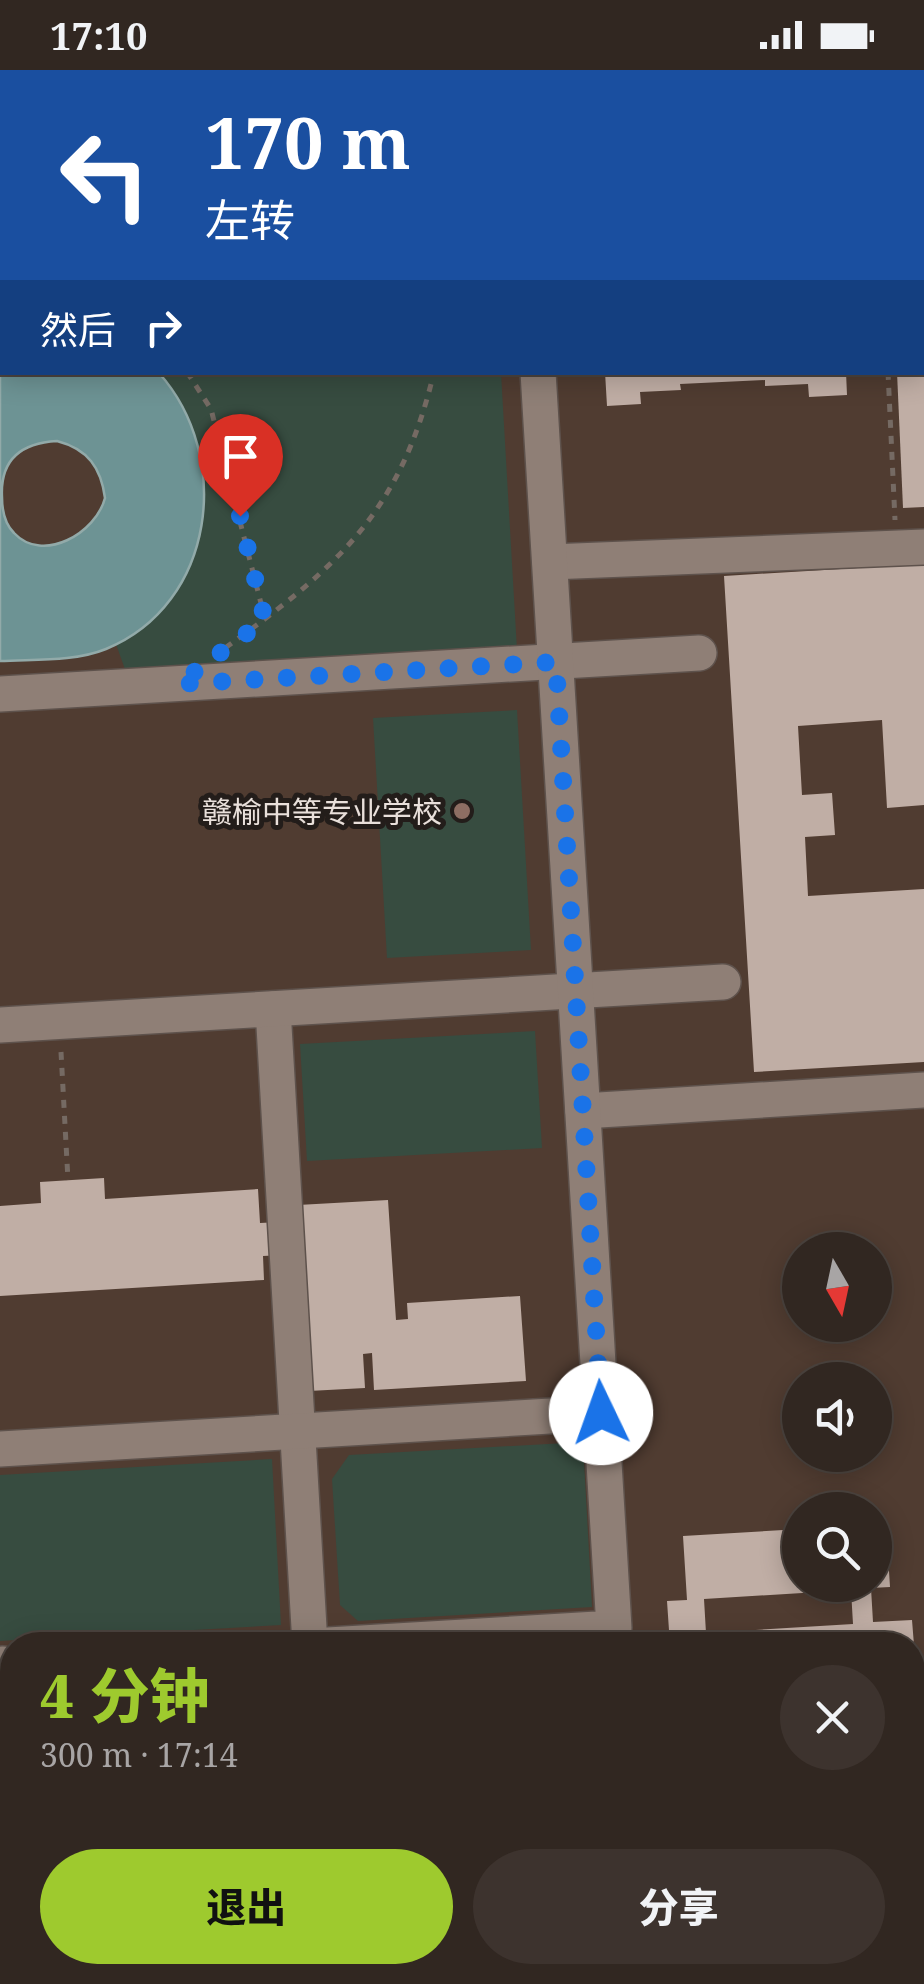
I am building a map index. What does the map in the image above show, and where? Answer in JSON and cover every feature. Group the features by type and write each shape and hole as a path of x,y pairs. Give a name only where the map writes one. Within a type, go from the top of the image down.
{"street":[{"path":"538,375 614,1628 547,1632"},
{"path":"550,562 910,547"},
{"path":"0,694 699,653"},
{"path":"0,1025 724,982"},
{"path":"273,1009 309,1632"},
{"path":"583,1111 924,1090"},
{"path":"0,1449 601,1413"}],"path":[{"path":"189,375 211,408 265,620"},
{"path":"178,684 265,620 342,556 371,520 405,462 433,375"},
{"path":"888,375 910,547"},
{"path":"59,1022 68,1180"}],"shaded area":[{"name":"赣榆中等专业学校","path":"0,375 924,375 924,1632 0,1632"}],"green space":[{"path":"160,375 501,375 517,650 127,675 116,644 159,611 182,579 195,550 202,519 201,457 178,399"},
{"path":"517,710 531,950 387,958 373,718"},
{"path":"535,1031 542,1148 307,1161 300,1044"},
{"path":"583,1442 592,1607 358,1621 340,1605 332,1479 349,1455"},
{"path":"272,1459 281,1625 158,1632 0,1632 0,1475"}],"water":[{"path":"0,375 160,375 182,407 197,445 204,485 202,525 191,564 171,599 143,628 106,649 54,659 0,661","holes":["57,441 77,449 91,461 100,478 105,498 100,511 80,533 67,540 39,546 26,542 14,533 5,516 2,484 9,463 23,450 44,442"]}],"building":[{"path":"605,375 846,375 847,395 809,397 808,384 765,386 765,380 680,384 681,390 640,392 641,404 607,406"},
{"path":"897,375 924,375 924,507 903,508"},
{"path":"924,564 924,805 887,808 882,720 798,726 802,795 832,793 835,835 805,837 808,896 924,889 924,1062 754,1072 724,576"},
{"path":"104,1178 105,1199 258,1189 260,1223 299,1221 298,1205 388,1200 396,1320 408,1319 407,1303 520,1296 526,1381 374,1390 372,1353 363,1354 365,1388 309,1391 301,1254 263,1256 264,1280 0,1296 0,1206 41,1203 40,1182"},
{"path":"782,1530 782,1594 704,1599 706,1632 669,1632 667,1601 687,1600 683,1536"},
{"path":"852,1602 872,1602 873,1622 912,1620 913,1632 722,1632 853,1624"}],"place":[{"name":"赣榆中等专业学校","path":"462,811"}],"route":[{"path":"240,516 265,620 178,684 556,662 601,1413"}]}
